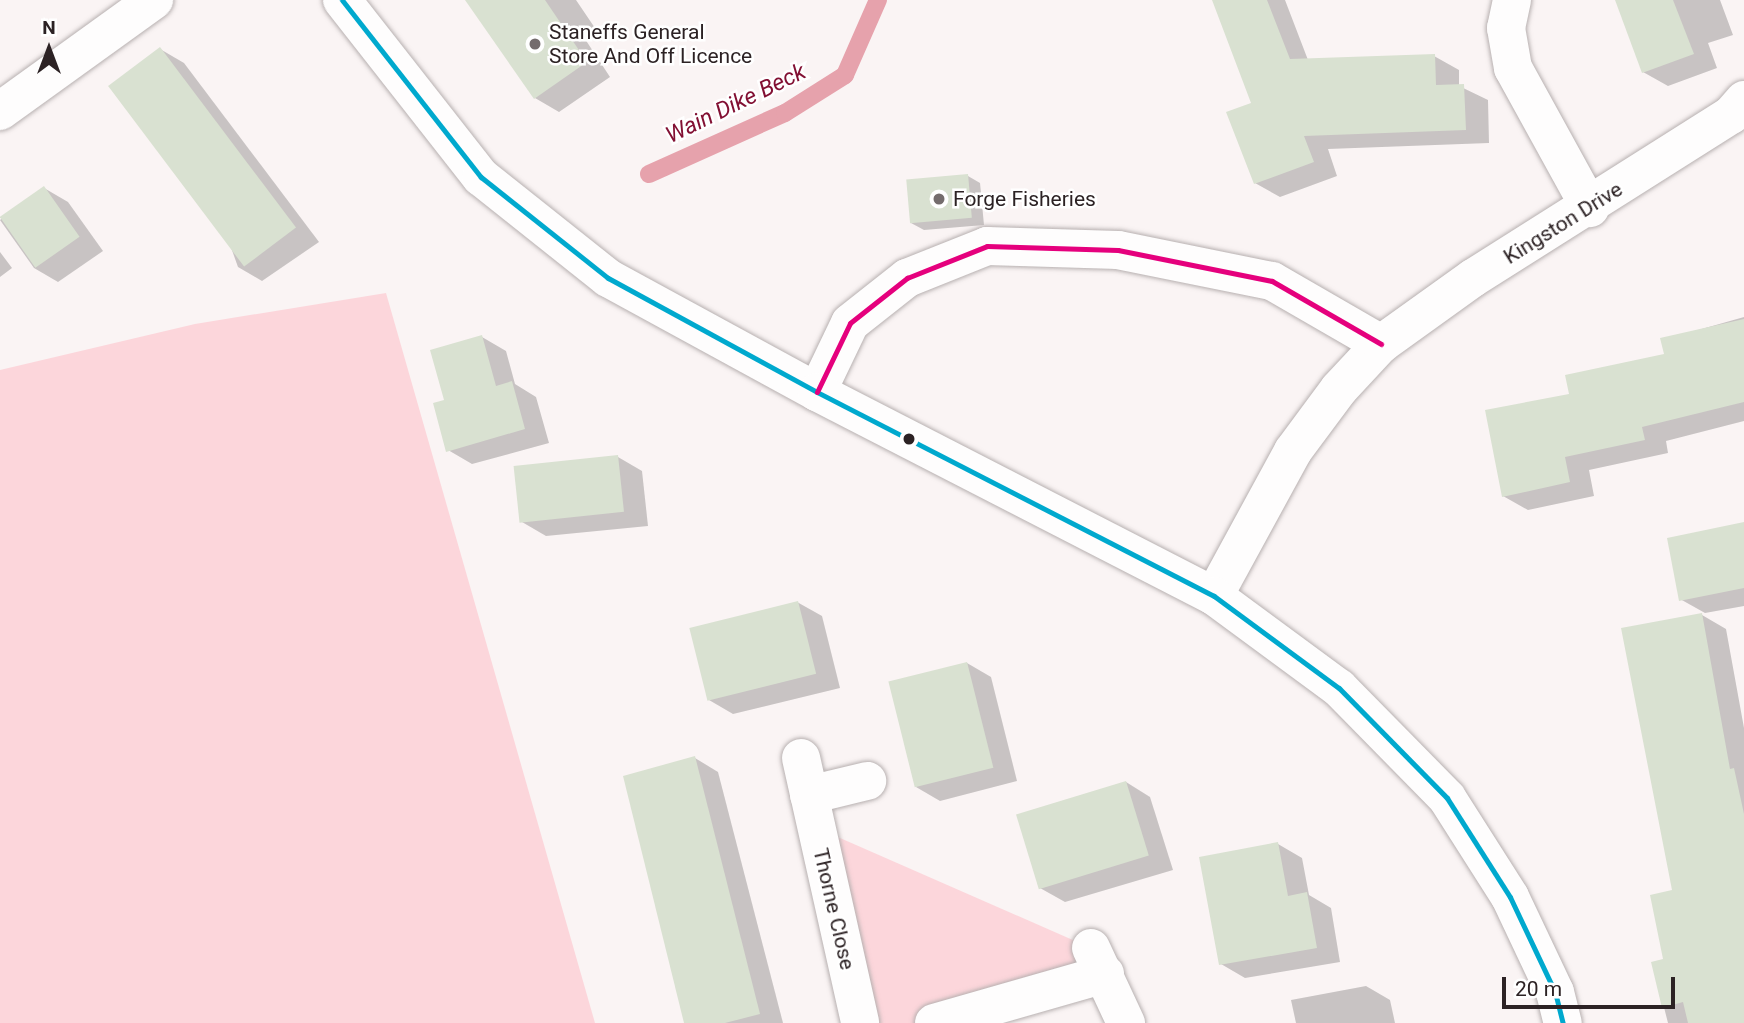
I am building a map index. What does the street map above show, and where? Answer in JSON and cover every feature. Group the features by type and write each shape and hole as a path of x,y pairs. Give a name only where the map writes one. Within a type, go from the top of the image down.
{"street":[{"path":"2,105 154,0"},
{"path":"342,0 481,177 608,278 817,393 1214,596 1339,688 1447,798 1510,897 1555,992 1563,1023"},
{"path":"1512,0 1506,28 1513,68 1590,208"},
{"name":"Kingston Drive","path":"1214,596 1293,451 1339,389 1381,344 1473,278 1740,114"},
{"path":"817,393 850,323 907,278 987,246 1118,250 1272,281 1381,344"},
{"name":"Thorne Close","path":"801,758 860,1023"},
{"path":"809,795 867,780"},
{"path":"934,1023 1098,961 1126,1023"}],"shaded area":[{"path":"386,293 595,1023 0,1023 0,370 195,324"},
{"path":"815,827 1091,948 1105,974 934,1023 860,1023"}],"building":[{"name":"Staneffs General Store And Off Licence","path":"465,0 545,0 587,62 534,99"},
{"path":"1212,0 1267,0 1290,59 1435,54 1436,85 1464,84 1466,130 1304,136 1314,162 1254,184 1226,112 1251,103"},
{"path":"1615,0 1673,0 1694,54 1642,73"},
{"path":"160,47 296,227 244,267 108,86"},
{"name":"Forge Fisheries","path":"968,174 972,218 910,223 906,179"},
{"path":"44,186 80,237 35,268 0,217"},
{"path":"1744,319 1744,402 1642,427 1645,440 1565,457 1570,482 1502,497 1485,410 1569,394 1565,375 1664,354 1660,338"},
{"path":"482,335 496,386 512,381 525,429 446,452 433,403 444,400 430,350"},
{"path":"618,455 624,512 520,523 514,466"},
{"path":"1744,522 1744,588 1679,601 1667,538"},
{"path":"798,601 816,674 707,701 689,628"},
{"path":"1702,613 1730,769 1734,768 1744,814 1744,1023 1688,1023 1683,1002 1662,1008 1651,962 1663,959 1650,895 1672,890 1621,628"},
{"path":"967,662 993,768 915,787 888,682"},
{"path":"695,756 760,1014 725,1023 684,1023 623,776"},
{"path":"1126,781 1149,856 1039,889 1016,815"},
{"path":"1278,842 1288,896 1307,892 1317,948 1219,965 1199,857"}],"waterway":[{"name":"Wain Dike Beck","path":"649,174 785,113 845,75 878,0"}],"transit line":[{"path":"342,0 481,177 608,278 817,392 1214,596 1339,688 1447,798 1510,897 1555,992 1563,1023"},
{"path":"817,392 850,323 907,278 987,246 1118,250 1272,281 1381,344"}],"place":[{"name":"Staneffs General Store And Off Licence","path":"535,44"},
{"name":"Forge Fisheries","path":"939,199"}]}
